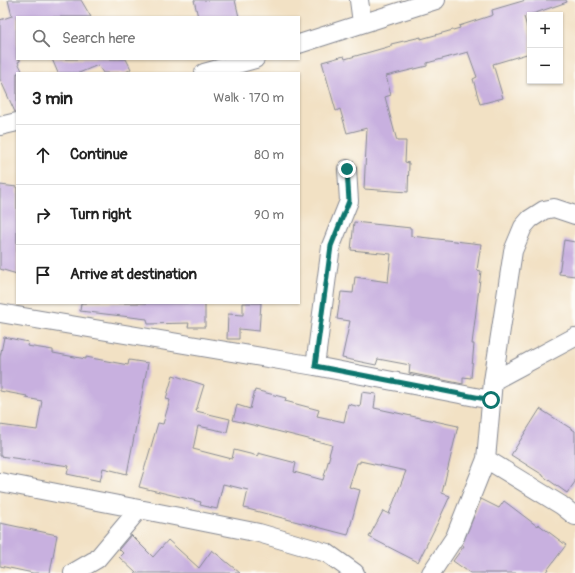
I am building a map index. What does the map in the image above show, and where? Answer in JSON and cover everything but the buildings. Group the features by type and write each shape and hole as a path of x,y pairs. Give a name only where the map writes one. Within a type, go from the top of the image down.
{"street":[{"path":"359,0 362,24"},
{"path":"300,44 436,0"},
{"path":"208,72 250,60"},
{"path":"0,126 16,122"},
{"path":"315,366 331,246 349,201 347,169"},
{"path":"431,573 455,537 486,459 493,381 513,251 523,227 530,218 544,210 554,208 575,215"},
{"path":"0,312 315,366 491,400"},
{"path":"493,381 575,337"},
{"path":"486,459 561,505 575,516"},
{"path":"0,482 259,533 327,553 355,573"},
{"path":"73,573 97,559 139,509"}],"route":[{"path":"347,169 349,201 331,246 315,366 491,400"}]}
